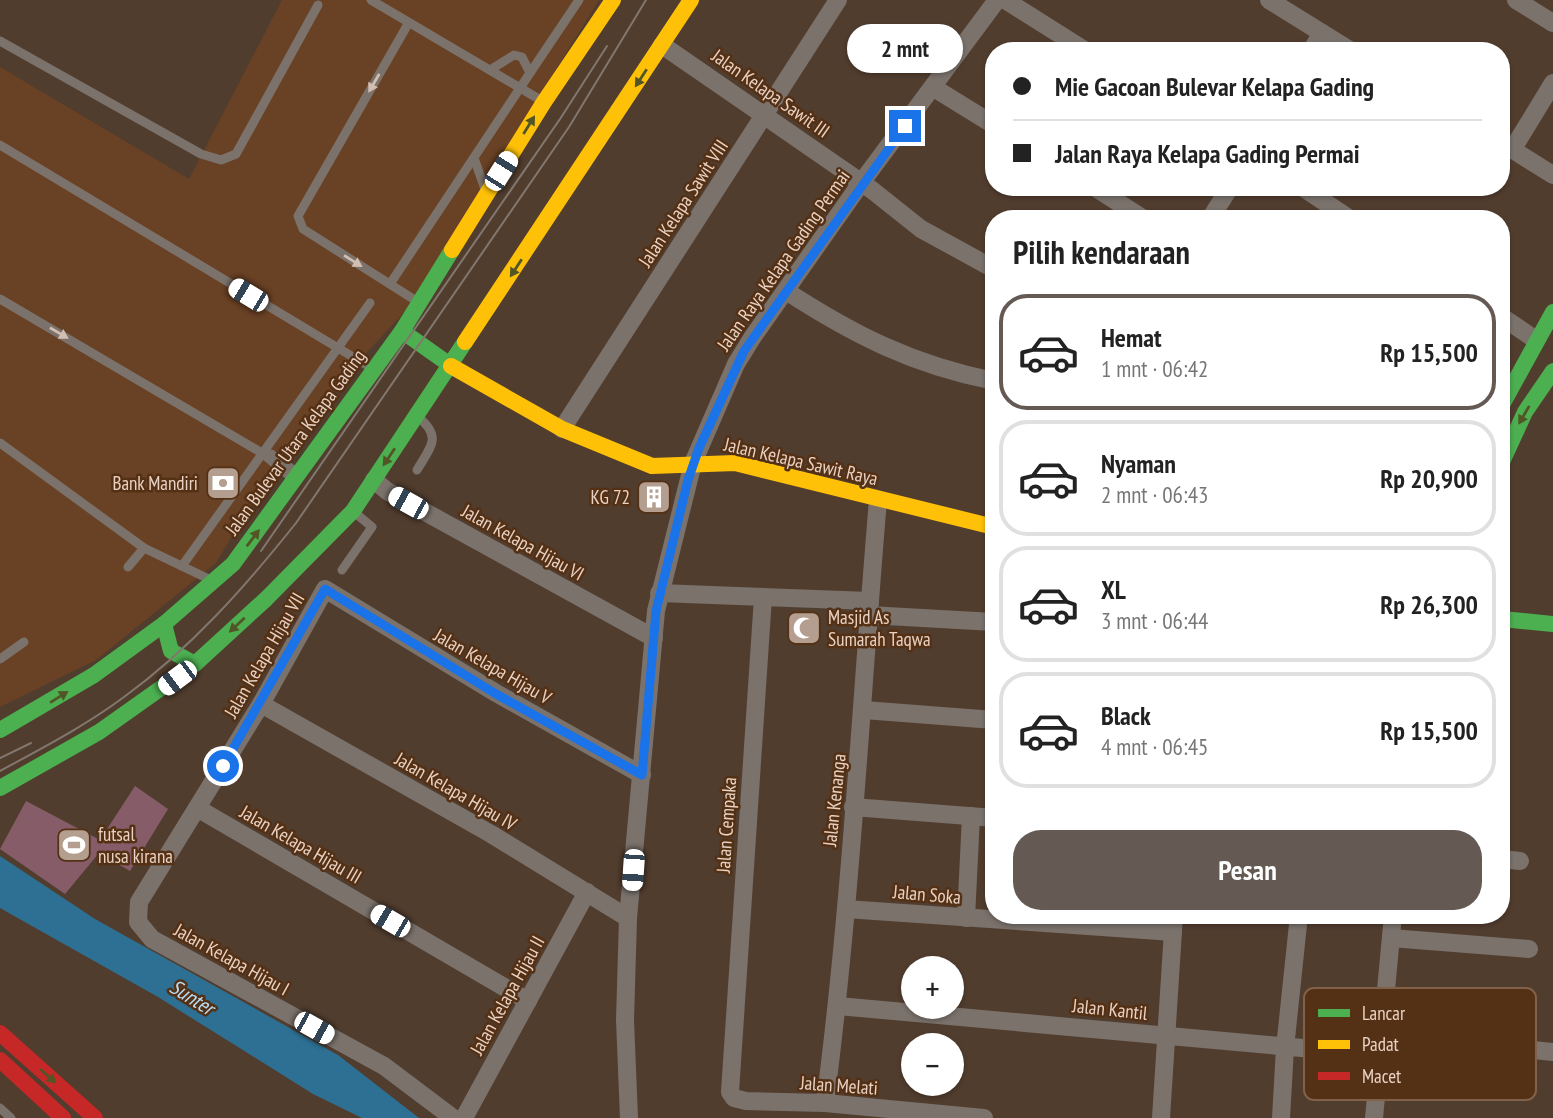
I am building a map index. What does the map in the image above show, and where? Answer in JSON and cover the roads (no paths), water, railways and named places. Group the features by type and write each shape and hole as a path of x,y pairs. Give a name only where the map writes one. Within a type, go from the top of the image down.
{"main road":[{"name":"Jalan Bulevar Utara Kelapa Gading","path":"1,728 94,675 164,624 233,564 402,331 544,102 612,0"},
{"path":"0,788 99,732 195,664 266,599 353,511 417,416 447,363 467,342 691,0"},
{"path":"1510,390 1553,312"},
{"name":"Jalan Kelapa Sawit Raya","path":"402,331 447,363 562,429 652,466 735,463 985,525"},
{"path":"1510,445 1525,412 1552,373"},
{"path":"1510,620 1553,624"},
{"path":"164,624 165,643 178,659 195,664"},
{"path":"0,1033 95,1118"},
{"path":"0,1060 63,1118"}],"street":[{"name":"Jalan Kelapa Sawit VIII","path":"562,429 838,0"},
{"name":"Jalan Raya Kelapa Gading Permai","path":"629,1118 625,1020 628,918 654,638 659,593 693,463 736,364 861,183 997,0"},
{"path":"1005,0 1073,42"},
{"path":"1269,0 1336,42"},
{"path":"1516,0 1553,23"},
{"path":"1316,42 1322,33"},
{"name":"Jalan Kelapa Sawit III","path":"662,45 861,183 921,229 985,264"},
{"path":"1510,143 1553,83"},
{"path":"934,88 985,119"},
{"path":"1510,149 1553,175"},
{"path":"1108,196 1130,210"},
{"path":"1316,196 1336,210"},
{"path":"786,291 887,350 924,364 985,379"},
{"path":"1510,323 1536,341"},
{"name":"Jalan Kelapa Hijau VI","path":"374,480 387,491 654,638"},
{"name":"Jalan Kenanga","path":"825,1103 838,1006 853,807 864,710 878,500"},
{"name":"Jalan Kelapa Hijau VII","path":"138,922 136,915 139,902 261,704 325,589"},
{"name":"Jalan Kelapa Hijau V","path":"325,589 496,694 642,775"},
{"path":"659,593 763,597 985,621"},
{"name":"Jalan Cempaka","path":"730,1057 763,597"},
{"name":"Jalan Kelapa Hijau IV","path":"261,704 628,918"},
{"path":"864,710 985,719"},
{"path":"853,807 985,817"},
{"name":"Jalan Kelapa Hijau III","path":"197,808 528,1001"},
{"path":"966,918 971,816"},
{"path":"1510,860 1520,861"},
{"name":"Jalan Kelapa Hijau II","path":"464,1118 587,892"},
{"name":"Jalan Soka","path":"846,909 985,919"},
{"name":"Jalan Kelapa Hijau I","path":"138,922 152,939 384,1066 453,1118"},
{"path":"1161,1118 1173,924"},
{"path":"1281,1118 1284,1048 1297,924"},
{"path":"1386,988 1392,924"},
{"path":"1391,938 1529,949"},
{"name":"Jalan Kantil","path":"838,1006 1304,1049"},
{"name":"Jalan Melati","path":"730,1057 729,1085 738,1101 825,1103 984,1118"},
{"path":"1374,1118 1375,1100"}],"lane":[{"path":"371,0 544,102"},
{"path":"390,284 579,0"},
{"path":"0,41 201,154 221,160 236,154 317,5"},
{"path":"408,24 298,216 303,229 419,303"},
{"path":"490,70 514,55 522,57 530,74"},
{"path":"0,145 373,369"},
{"path":"474,158 487,194"},
{"path":"0,299 262,453 297,477"},
{"path":"182,566 370,303"},
{"path":"417,416 432,431 433,438 417,470"},
{"path":"0,443 144,548 215,581"},
{"path":"342,570 372,527 353,511"},
{"path":"128,566 144,548"},
{"path":"0,659 24,642"},
{"path":"0,1108 11,1118"}],"water":[{"name":"Sunter","path":"0,856 95,919 338,1055 419,1118 362,1118 313,1094 158,997 0,908"}],"tram line":[{"path":"0,771 94,718 172,659 237,594 277,547 569,127 646,0"},
{"path":"261,551 560,119 607,46"},
{"path":"0,758 31,743"}],"place":[{"name":"Bank Mandiri","path":"223,483"},
{"name":"KG 72","path":"654,497"},
{"name":"Masjid As Sumarah Taqwa","path":"804,628"},
{"name":"futsal nusa kirana","path":"74,845"}]}
